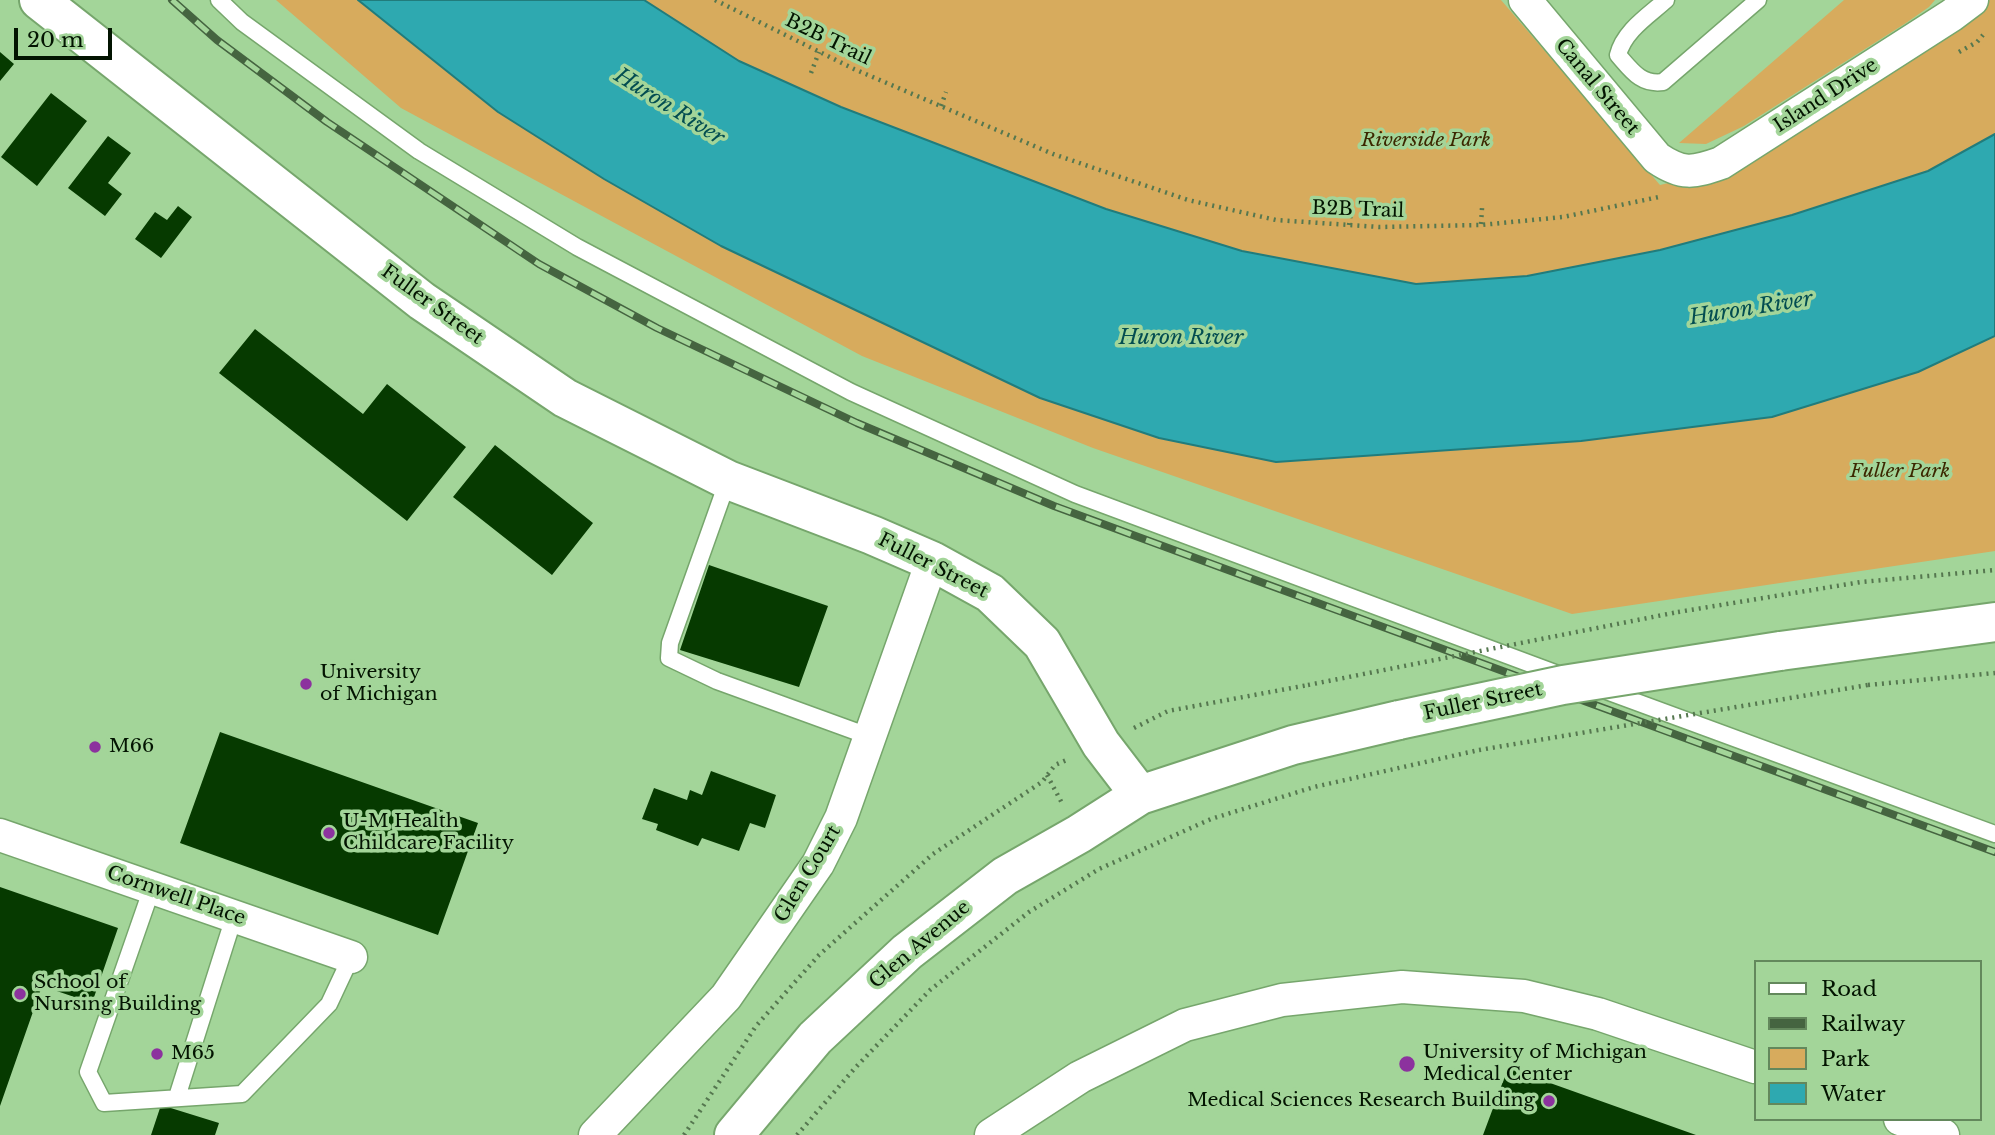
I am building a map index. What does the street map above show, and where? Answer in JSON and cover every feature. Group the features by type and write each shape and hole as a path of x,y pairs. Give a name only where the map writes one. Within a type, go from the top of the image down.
{"main road":[{"name":"Fuller Street","path":"39,0 422,301 565,398 728,480 872,535 932,561 990,593 1042,643 1101,744 1140,795 1293,745 1563,685 1780,651 1995,622"},
{"name":"Glen Avenue","path":"734,1135 815,1038 907,952 1005,876 1140,795"}],"street":[{"name":"Canal Street","path":"1525,0 1657,158 1671,182"},
{"name":"Island Drive","path":"1671,182 1720,163 1972,0"},
{"name":"Glen Court","path":"595,1135 726,997 818,864 841,818 932,561"},
{"name":"Cornwell Place","path":"0,835 351,957"},
{"path":"992,1135 1080,1077 1185,1025 1282,1000 1402,987 1524,996 1598,1014 1754,1067"},
{"path":"1905,1121 1943,1135"}],"lane":[{"path":"219,0 242,22 419,151 578,247 851,392 1074,494 1995,834"},
{"path":"1666,0 1631,31 1621,45 1618,55 1641,80 1654,83 1663,82 1758,0"},
{"path":"728,480 670,643 669,658 717,681 871,737"},
{"path":"152,888 88,1072 104,1103 242,1094 330,1004 351,957"},
{"path":"177,1097 234,917"}],"path":[{"name":"B2B Trail","path":"715,0 819,52 1052,154 1188,200 1276,220 1349,225 1481,225 1563,217 1671,182"},
{"path":"1954,55 1978,42 1986,32"},
{"path":"811,73 819,52"},
{"path":"941,106 946,92"},
{"path":"1349,225 1352,207"},
{"path":"1481,225 1482,208"},
{"path":"1168,711 1678,612 1861,582 1995,570"},
{"path":"797,1135 855,1068 930,990 1029,912 1099,869 1211,820 1301,791 1479,750 1868,685 1995,673"},
{"path":"684,1135 756,1026 819,955 933,854 1042,782 1055,765"}],"green space":[{"name":"Fuller Park","path":"276,0 358,0 498,112 721,246 958,358 1159,438 1276,462 1581,441 1772,417 1918,372 1995,336 1995,551 1572,614 1093,448 862,356 401,108"},
{"name":"Riverside Park","path":"644,0 1501,0 1660,185 1685,179 1966,18 1990,0 1995,0 1995,134 1928,171 1792,215 1660,250 1527,276 1416,284 1242,251 1106,209 841,107 739,61"},
{"path":"1844,0 1935,0 1906,23 1744,126 1706,144 1679,143"}],"water":[{"name":"Huron River","path":"358,0 644,0 739,61 841,107 1106,209 1242,251 1416,284 1527,276 1660,250 1792,215 1928,171 1995,134 1995,336 1918,372 1772,417 1581,441 1276,462 1159,438 1040,398 721,246 604,179 498,112"}],"building":[{"path":"0,52 14,64 0,81"},
{"path":"51,93 87,121 37,186 1,157"},
{"path":"108,136 131,153 108,183 122,194 105,216 68,188"},
{"path":"178,206 192,217 161,258 135,239 155,212 167,220"},
{"path":"255,329 363,414 387,384 466,447 407,521 219,373"},
{"path":"495,445 593,523 552,575 453,497"},
{"path":"709,565 828,606 799,687 680,650"},
{"name":"U-M Health Childcare Facility","path":"220,732 478,823 438,935 180,843"},
{"path":"711,771 776,795 765,828 750,823 739,851 702,838 698,846 656,830 658,824 642,819 654,788 687,800 690,790 702,795"},
{"name":"School of Nursing Building","path":"0,887 118,928 92,1003 42,986 0,1106"},
{"name":"Medical Sciences Research Building","path":"1508,1068 1696,1135 1483,1135"},
{"path":"161,1105 219,1123 215,1135 151,1135"}],"railway":[{"path":"172,0 217,40 327,122 539,264 657,328 857,423 1054,506 1995,852"}],"place":[{"name":"University of Michigan","path":"306,684"},
{"name":"M66","path":"95,747"},
{"name":"U-M Health Childcare Facility","path":"329,833"},
{"name":"School of Nursing Building","path":"20,994"},
{"name":"M65","path":"157,1054"},
{"name":"University of Michigan Medical Center","path":"1407,1064"},
{"name":"Medical Sciences Research Building","path":"1549,1101"}]}
